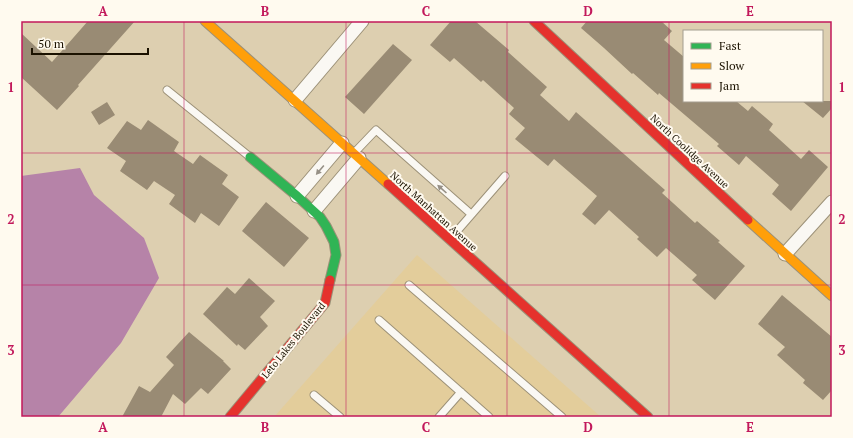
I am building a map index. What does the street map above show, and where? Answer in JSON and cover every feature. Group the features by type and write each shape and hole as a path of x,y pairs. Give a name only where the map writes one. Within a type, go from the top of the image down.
{"street":[{"name":"North Manhattan Avenue","path":"205,21 295,100 645,416"},
{"path":"295,100 362,21"},
{"name":"North Coolidge Avenue","path":"534,21 832,296"},
{"path":"297,196 342,143"},
{"path":"314,211 356,156"},
{"name":"Leto Lakes Boulevard","path":"230,417 325,303 336,255 334,242 320,217 250,157"},
{"path":"785,254 832,202"}],"lane":[{"path":"167,90 250,157"},
{"path":"356,156 376,130 471,214"},
{"path":"449,240 505,176"},
{"path":"409,285 562,417"},
{"path":"379,320 490,417"},
{"path":"439,417 461,392"},
{"path":"314,395 340,417"}],"shaded area":[{"path":"80,168 94,195 144,238 159,278 121,343 58,417 21,417 21,176"},
{"path":"417,255 601,417 274,417"}],"building":[{"path":"88,21 135,21 57,110 21,77 21,33 52,62"},
{"path":"451,21 475,21 509,50 508,52 547,87 540,95 569,121 576,112 665,190 662,193 695,223 697,221 720,241 718,242 745,266 715,300 692,280 697,275 666,248 657,257 637,239 639,237 609,210 595,225 582,214 597,196 554,159 548,166 515,139 525,128 509,114 514,108 483,80 481,82 454,58 450,62 430,45"},
{"path":"587,21 661,21 672,31 664,40 683,56 683,102 737,102 748,111 752,106 773,124 769,130 801,159 809,150 828,167 791,211 772,194 779,185 746,156 739,165 717,146 719,144 659,93 658,95 633,73 632,74 581,28"},
{"path":"393,44 412,60 364,114 345,97"},
{"path":"832,101 832,108 823,118 803,102"},
{"path":"107,102 115,115 99,125 91,112"},
{"path":"148,120 179,142 174,151 193,164 200,155 228,175 222,184 239,197 219,226 201,213 195,223 169,204 175,195 154,181 147,190 120,171 126,161 107,148 127,121 141,130"},
{"path":"266,202 309,238 284,267 242,231"},
{"path":"249,278 275,301 260,317 268,326 245,350 238,344 237,346 203,314 227,287 235,294"},
{"path":"782,295 832,337 832,390 823,400 803,383 805,380 777,355 785,347 758,324"},
{"path":"189,332 224,361 231,369 208,394 201,388 185,404 173,394 161,417 122,417 139,386 150,392 174,365 166,357"}],"traffic: fast":[{"path":"250,157 297,196 320,217 326,226 334,242 336,255 330,280"}],"traffic: slow":[{"path":"205,21 388,184"},
{"path":"748,220 832,296"}],"traffic: jam":[{"path":"534,21 748,220"},
{"path":"388,184 648,417"},
{"path":"230,417 325,303 330,280"}]}
